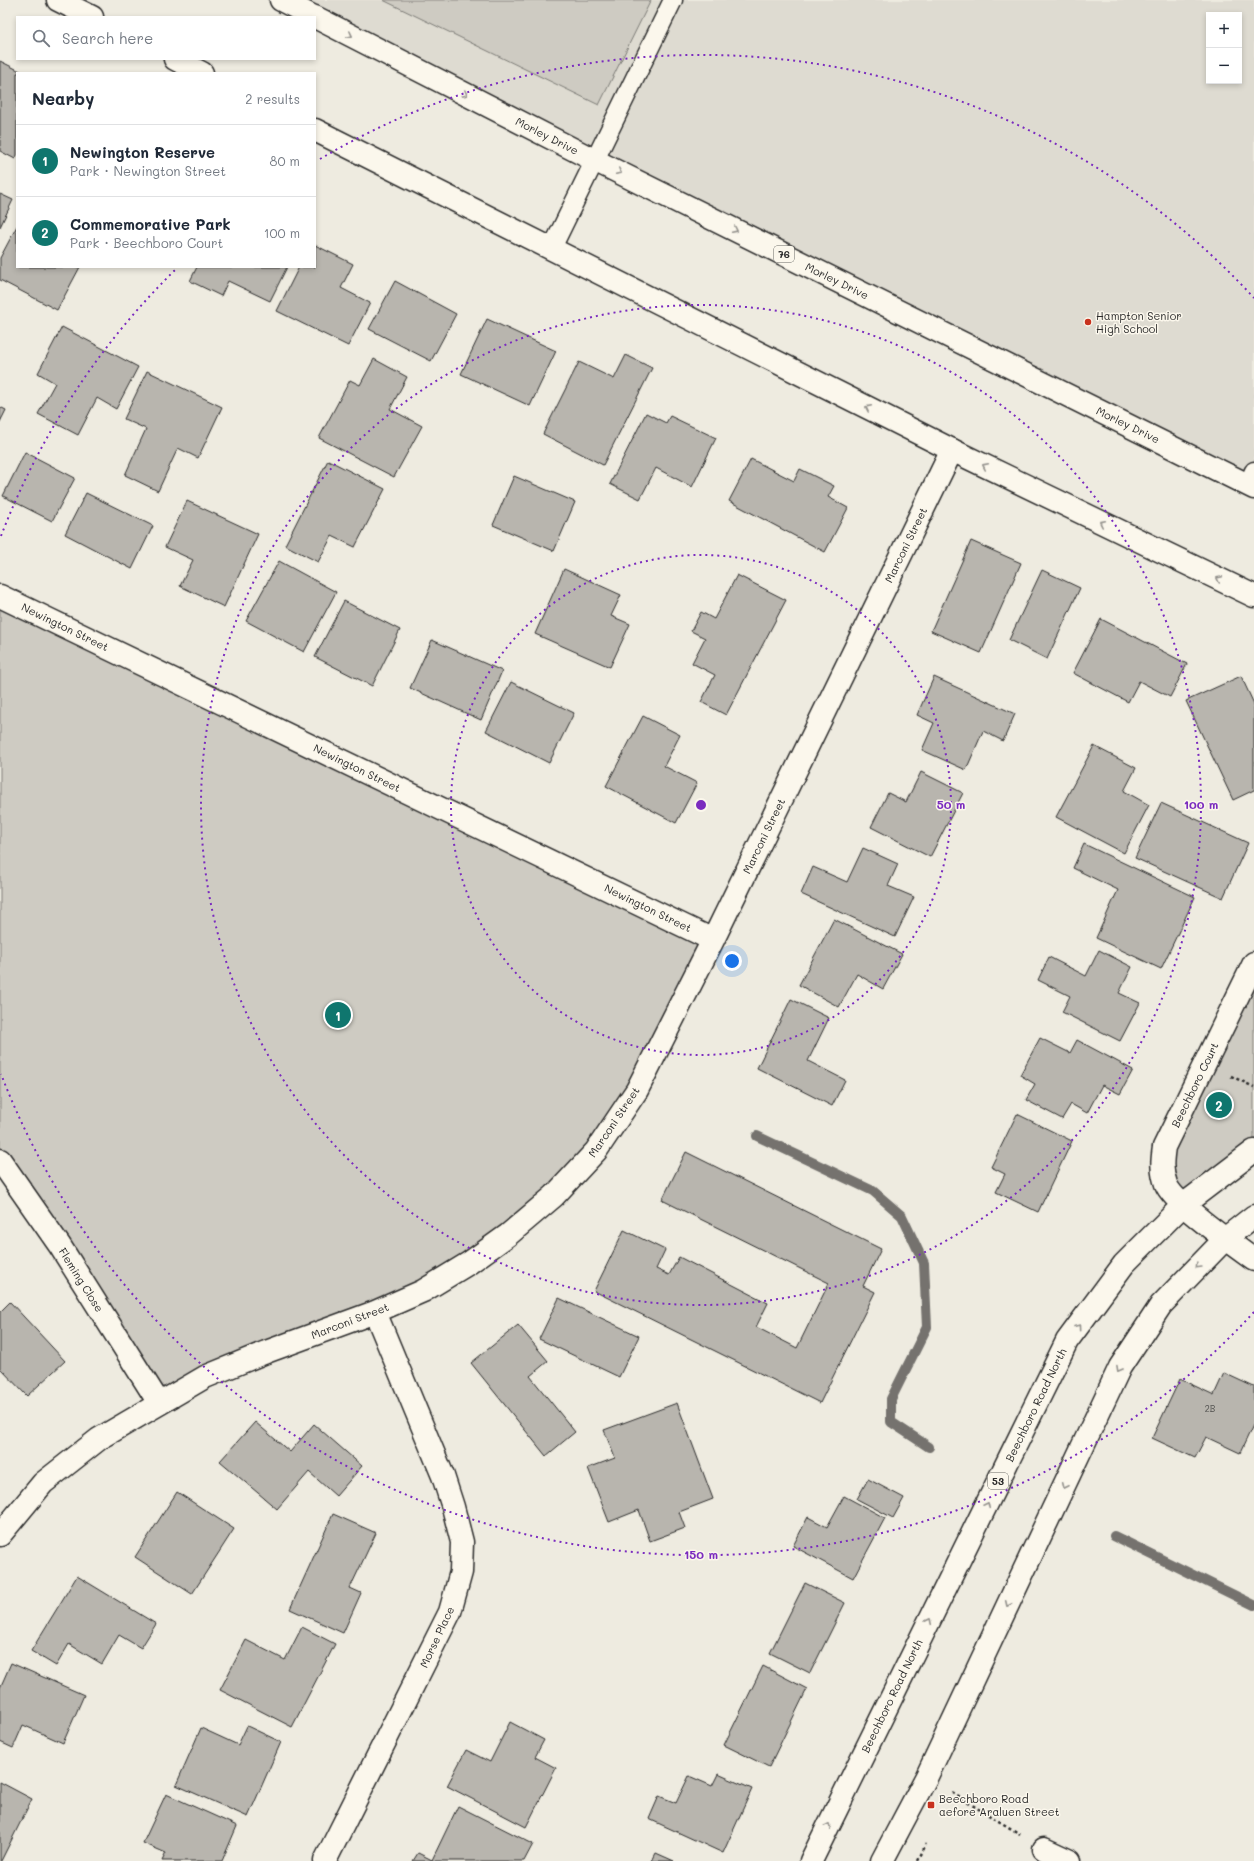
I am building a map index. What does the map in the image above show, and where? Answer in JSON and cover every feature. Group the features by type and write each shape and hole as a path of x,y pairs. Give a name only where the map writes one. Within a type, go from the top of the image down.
{"main road":[{"path":"58,0 90,16"},
{"name":"Morley Drive","path":"281,0 313,16"},
{"name":"Morley Drive","path":"316,18 594,160 1252,481"},
{"path":"176,60 200,72"},
{"path":"316,131 551,250 952,450 1254,596"},
{"name":"Marconi Street","path":"0,1535 43,1483 99,1439 205,1377 266,1352 375,1312 423,1291 469,1263 508,1235 554,1196 596,1152 637,1090 713,940 952,450"},
{"name":"Newington Street","path":"0,596 713,940"},
{"name":"Beechboro Court","path":"1254,963 1164,1147 1161,1166 1166,1185 1183,1205 1254,1260"},
{"name":"Beechboro Road North","path":"811,1861 1067,1341 1124,1264 1183,1205 1254,1151"},
{"name":"Fleming Close","path":"0,1160 60,1246 159,1403"},
{"path":"882,1861 927,1776 1120,1367 1161,1305 1226,1238 1254,1216"},
{"name":"Morse Place","path":"325,1861 450,1612 461,1572 462,1542 443,1476 375,1312"},
{"path":"1044,1849 1070,1861"}],"lane":[{"path":"551,250 673,0"}],"path":[{"path":"952,1792 1044,1849"}],"shaded area":[{"name":"Hampton Senior High School","path":"281,0 1254,0 1254,488 316,18 316,16 313,16"},
{"path":"383,0 651,0 599,105"},
{"path":"0,596 713,940 614,1126 469,1263 159,1403 0,1160"},
{"path":"1254,963 1254,1151 1183,1205 1164,1147"}],"building":[{"path":"0,61 22,72 16,72 16,157 15,159 0,151"},
{"path":"0,194 13,200 0,227"},
{"path":"16,228 16,268 79,268 57,310 0,280 0,258"},
{"path":"316,246 353,264 341,288 370,303 348,346 277,311 298,268 316,268"},
{"path":"196,268 286,268 270,301 228,281 221,296 190,281"},
{"path":"395,281 456,314 431,361 369,329"},
{"path":"487,319 556,351 530,406 461,374"},
{"path":"62,327 138,367 116,409 97,398 78,435 38,414 55,383 38,373"},
{"path":"626,355 652,368 603,465 543,434 579,362 614,379"},
{"path":"374,359 407,377 390,409 422,426 394,477 319,438 350,380 360,385"},
{"path":"147,371 222,407 198,458 178,448 158,491 125,475 146,429 124,419"},
{"path":"0,407 6,410 0,422"},
{"path":"646,413 666,423 670,416 716,438 692,487 656,468 640,499 610,484"},
{"path":"25,452 75,478 52,521 3,496"},
{"path":"751,459 794,481 800,469 834,486 828,497 848,508 825,552 729,501"},
{"path":"328,460 385,489 355,547 332,536 318,562 285,545"},
{"path":"514,476 575,502 554,551 493,525"},
{"path":"86,493 153,526 132,569 65,534"},
{"path":"187,501 258,534 224,607 180,586 193,560 165,547"},
{"path":"971,541 1021,563 981,653 931,631"},
{"path":"279,561 336,592 304,652 246,621"},
{"path":"564,569 621,595 611,616 630,624 610,667 535,634"},
{"path":"1042,570 1080,588 1047,659 1009,640"},
{"path":"737,575 786,600 726,715 701,702 715,675 692,663 705,638 691,631 701,612 714,619"},
{"path":"344,601 400,630 372,686 315,657"},
{"path":"1101,619 1187,664 1170,697 1139,681 1128,702 1073,673"},
{"path":"432,640 502,671 481,720 410,688"},
{"path":"1241,676 1254,704 1254,790 1233,800 1186,701"},
{"path":"934,677 1015,714 1003,741 983,731 966,770 922,750 934,723 917,715"},
{"path":"511,682 574,713 549,763 486,731"},
{"path":"643,716 680,735 664,766 697,783 676,823 606,786"},
{"path":"1094,746 1136,768 1124,791 1149,805 1124,853 1056,817"},
{"path":"921,772 963,793 930,857 871,827 888,793 906,802"},
{"path":"1161,803 1248,843 1223,898 1135,858"},
{"path":"1084,844 1195,897 1161,969 1096,938 1118,890 1073,868"},
{"path":"863,848 898,864 888,886 914,897 895,937 801,894 813,867 847,882"},
{"path":"834,919 902,954 883,989 857,974 839,1007 799,985"},
{"path":"1099,950 1132,967 1119,993 1140,1003 1120,1041 1062,1012 1070,996 1038,980 1049,957 1086,976"},
{"path":"791,999 829,1018 808,1061 845,1080 832,1106 757,1068"},
{"path":"1040,1038 1070,1053 1077,1040 1133,1070 1120,1094 1102,1085 1087,1113 1071,1104 1062,1119 1026,1100 1035,1084 1020,1075"},
{"path":"1017,1114 1072,1141 1038,1212 996,1192 1005,1174 991,1167"},
{"path":"686,1152 881,1249 863,1286 875,1292 820,1403 594,1291 624,1230 665,1250 656,1269 669,1275 679,1257 768,1303 756,1327 797,1348 829,1283 662,1200"},
{"path":"559,1298 639,1336 619,1377 539,1339"},
{"path":"10,1302 65,1361 27,1396 0,1368 0,1312"},
{"path":"518,1325 548,1361 530,1376 575,1432 546,1456 471,1363"},
{"path":"1224,1373 1254,1387 1254,1423 1240,1453 1206,1437 1195,1458 1152,1438 1180,1379 1214,1395"},
{"path":"677,1403 713,1499 679,1512 685,1528 650,1541 639,1510 609,1522 588,1468 615,1458 604,1430"},
{"path":"255,1422 290,1452 314,1424 362,1466 336,1496 309,1472 277,1509 220,1461"},
{"path":"868,1479 904,1498 893,1518 857,1499"},
{"path":"177,1492 234,1529 192,1594 135,1557"},
{"path":"844,1496 885,1518 853,1578 793,1546 808,1517 827,1527"},
{"path":"333,1514 376,1533 350,1588 361,1593 343,1633 290,1609"},
{"path":"77,1576 156,1624 141,1648 119,1635 102,1664 69,1644 56,1666 31,1651"},
{"path":"805,1583 845,1603 810,1673 770,1653"},
{"path":"302,1627 335,1644 292,1727 220,1690 246,1640 285,1660"},
{"path":"11,1663 84,1695 63,1743 23,1725 13,1748 0,1742 0,1688"},
{"path":"763,1666 807,1689 769,1767 724,1745"},
{"path":"510,1722 544,1740 535,1757 556,1768 526,1827 447,1786 466,1750 490,1762"},
{"path":"247,1726 281,1742 248,1817 176,1785 201,1728 238,1745"},
{"path":"718,1774 752,1789 723,1853 649,1819 659,1796 676,1803 689,1776 712,1786"},
{"path":"0,1782 32,1799 1,1861 0,1861"},
{"path":"166,1794 237,1826 222,1861 162,1861 166,1853 143,1843"},
{"path":"458,1806 533,1844 524,1861 413,1861 418,1853 432,1860"},
{"path":"656,1853 674,1861 652,1861"}],"waterway":[{"path":"757,1136 873,1191 902,1216 924,1263 927,1327 891,1399 891,1422 929,1447"},
{"path":"1114,1536 1254,1605"}],"place":[{"name":"Hampton Senior High School","path":"1088,322"},
{"name":"Newington Reserve","path":"338,1015"},
{"name":"Commemorative Park","path":"1219,1105"},
{"name":"Beechboro Road aefore Araluen Street","path":"931,1805"}]}
